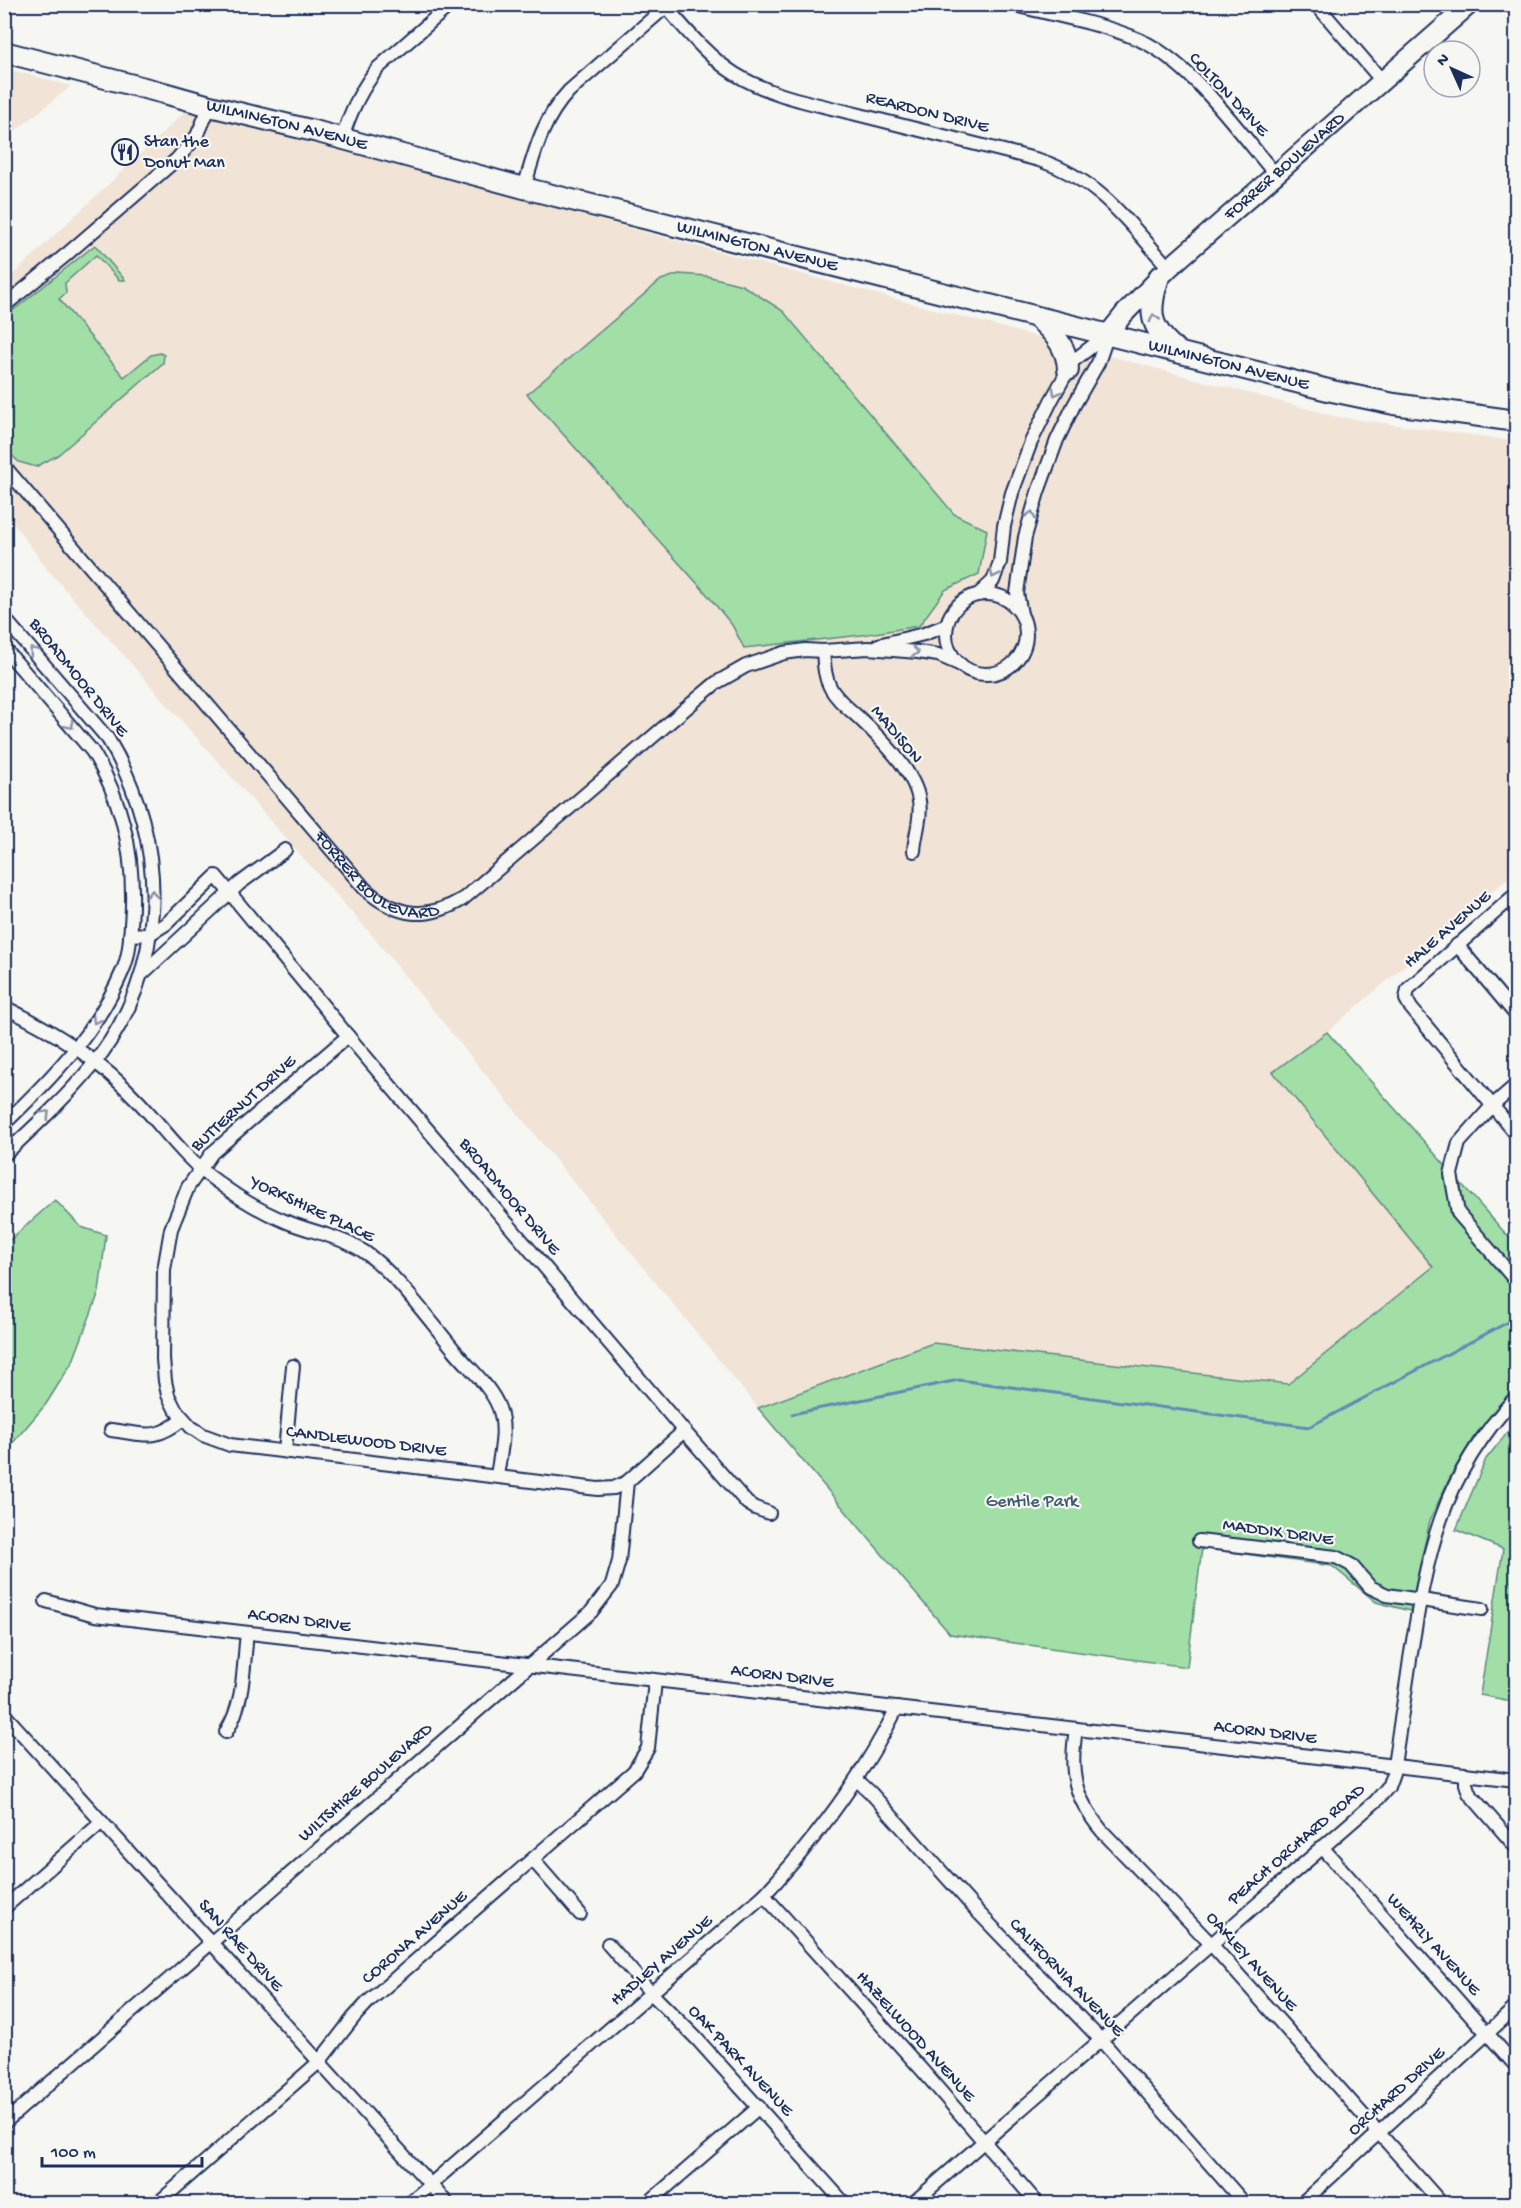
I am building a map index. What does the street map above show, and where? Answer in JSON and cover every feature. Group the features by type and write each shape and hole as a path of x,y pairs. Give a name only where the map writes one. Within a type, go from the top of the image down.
{"main road":[{"name":"WILMINGTON AVENUE","path":"4,52 524,188 1322,388 1394,404 1516,421"},
{"path":"1164,272 1152,302 1152,317 1158,330 1179,352"},
{"path":"1034,316 1051,330 1057,339 1066,355 1068,370"}],"street":[{"path":"342,139 353,106 378,68 451,4"},
{"name":"COLTON DRIVE","path":"1011,4 1113,30 1148,45 1171,60 1193,80 1276,175"},
{"path":"1316,4 1383,82"},
{"name":"FORRER BOULEVARD","path":"868,648 924,634 947,625 953,612 963,602 978,595 993,581 1000,562 1004,526 1012,493 1031,442 1072,361 1108,334 1164,272 1470,4"},
{"path":"524,188 542,132 558,103 668,6"},
{"name":"REARDON DRIVE","path":"668,6 692,36 718,62 763,88 805,101 1062,167 1103,194 1164,272"},
{"path":"4,306 177,159 196,136 210,106"},
{"name":"FORRER BOULEVARD","path":"4,466 365,889 386,905 408,913 420,914 442,910 463,899 698,698 736,670 784,653 868,648 938,655 969,671 983,674 997,673 1014,663 1022,652 1026,639 1026,627 1017,593 1025,537 1057,440 1098,363 1108,334"},
{"path":"978,595 992,594 1005,598 1021,614"},
{"name":"BROADMOOR DRIVE","path":"4,618 108,739 119,758 139,807 148,840 152,882 150,934 143,973 136,994 96,1061 51,1110 4,1155"},
{"path":"947,625 947,642 952,655 961,665"},
{"name":"BROADMOOR DRIVE","path":"4,648 92,751 102,767 118,805 129,844 133,882 130,935 124,969 95,1023 78,1048 4,1124"},
{"name":"MADISON","path":"823,651 824,672 834,695 876,735 908,775 916,791 920,815 915,851"},
{"path":"143,973 229,894 285,850"},
{"name":"BROADMOOR DRIVE","path":"150,934 166,924 216,876 348,1036 684,1431 747,1503 769,1512"},
{"name":"HALE AVENUE","path":"1492,1106 1411,1008 1406,994 1408,989 1516,894"},
{"path":"130,935 150,934"},
{"path":"1457,945 1516,1015"},
{"name":"YORKSHIRE PLACE","path":"4,1007 34,1021 96,1061 140,1103 200,1169 260,1209 286,1222 345,1242 362,1251 389,1273 493,1396 499,1409 503,1435 497,1476"},
{"name":"BUTTERNUT DRIVE","path":"183,1419 168,1395 163,1359 164,1270 166,1248 174,1219 188,1187 213,1153 348,1036"},
{"path":"1516,1085 1492,1106 1459,1143 1450,1174 1458,1213 1516,1281"},
{"path":"1492,1106 1516,1134"},
{"path":"285,1451 293,1366"},
{"name":"PEACH ORCHARD ROAD","path":"912,2204 1384,1793 1392,1780 1429,1554 1445,1504 1457,1478 1493,1424 1516,1397"},
{"path":"111,1430 161,1434 183,1419"},
{"name":"CANDLEWOOD DRIVE","path":"183,1419 203,1435 230,1445 603,1489 614,1488 627,1482"},
{"path":"627,1482 684,1431"},
{"name":"WILTSHIRE BOULEVARD","path":"4,2123 591,1612 612,1585 620,1561 627,1482"},
{"name":"MADDIX DRIVE","path":"1199,1541 1336,1557 1351,1565 1370,1587 1387,1595 1482,1609"},
{"name":"ACORN DRIVE","path":"45,1601 95,1615 1516,1780"},
{"path":"226,1732 240,1698 247,1633"},
{"name":"CORONA AVENUE","path":"158,2204 319,2062 368,2002 634,1771 642,1761 650,1739 655,1681"},
{"name":"HADLEY AVENUE","path":"408,2204 764,1895 815,1837 857,1780 897,1708"},
{"name":"SAN RAE DRIVE","path":"4,1714 448,2204"},
{"name":"OAKLEY AVENUE","path":"1076,1729 1072,1767 1074,1783 1088,1814 1211,1944 1442,2204"},
{"path":"1466,1774 1468,1793 1516,1847"},
{"name":"CALIFORNIA AVENUE","path":"857,1780 975,1909 1101,2040 1245,2204"},
{"path":"4,1908 102,1822"},
{"name":"WEHRLY AVENUE","path":"1322,1847 1516,2066"},
{"path":"533,1860 580,1914"},
{"name":"HAZELWOOD AVENUE","path":"764,1895 1038,2204"},
{"name":"OAK PARK AVENUE","path":"608,1944 845,2204"},
{"name":"ORCHARD DRIVE","path":"1301,2204 1516,2007"},
{"path":"647,2204 759,2107"}],"shaded area":[{"path":"4,68 71,86 5,139"},
{"path":"187,110 1338,417 1516,441 1516,871 1300,1055 1458,1296 1294,1385 933,1343 758,1408 370,933 47,569 5,512 4,283"}],"green space":[{"path":"95,245 125,280 119,280 96,255 65,283 66,293 59,299 124,377 151,355 160,353 164,355 163,363 58,455 36,467 19,462 5,449 5,317"},
{"path":"679,274 707,276 742,285 783,311 954,514 987,530 979,574 945,590 919,626 862,635 744,648 732,625 705,592 527,394 661,280"},
{"name":"Gentile Park","path":"1327,1032 1513,1242 1516,1241 1516,1391 1473,1438 1451,1475 1430,1520 1410,1611 1376,1602 1332,1566 1202,1548 1187,1667 950,1634 758,1408 933,1343 1288,1384 1433,1267 1273,1072"},
{"path":"55,1200 81,1227 106,1235 99,1292 73,1361 46,1404 5,1452 5,1244"},
{"path":"1516,1422 1516,1702 1480,1695 1503,1549 1456,1530 1486,1459"}],"waterway":[{"path":"792,1414 959,1380 1309,1427 1516,1318"}],"place":[{"name":"Stan the Donut Man","path":"125,152"}]}
